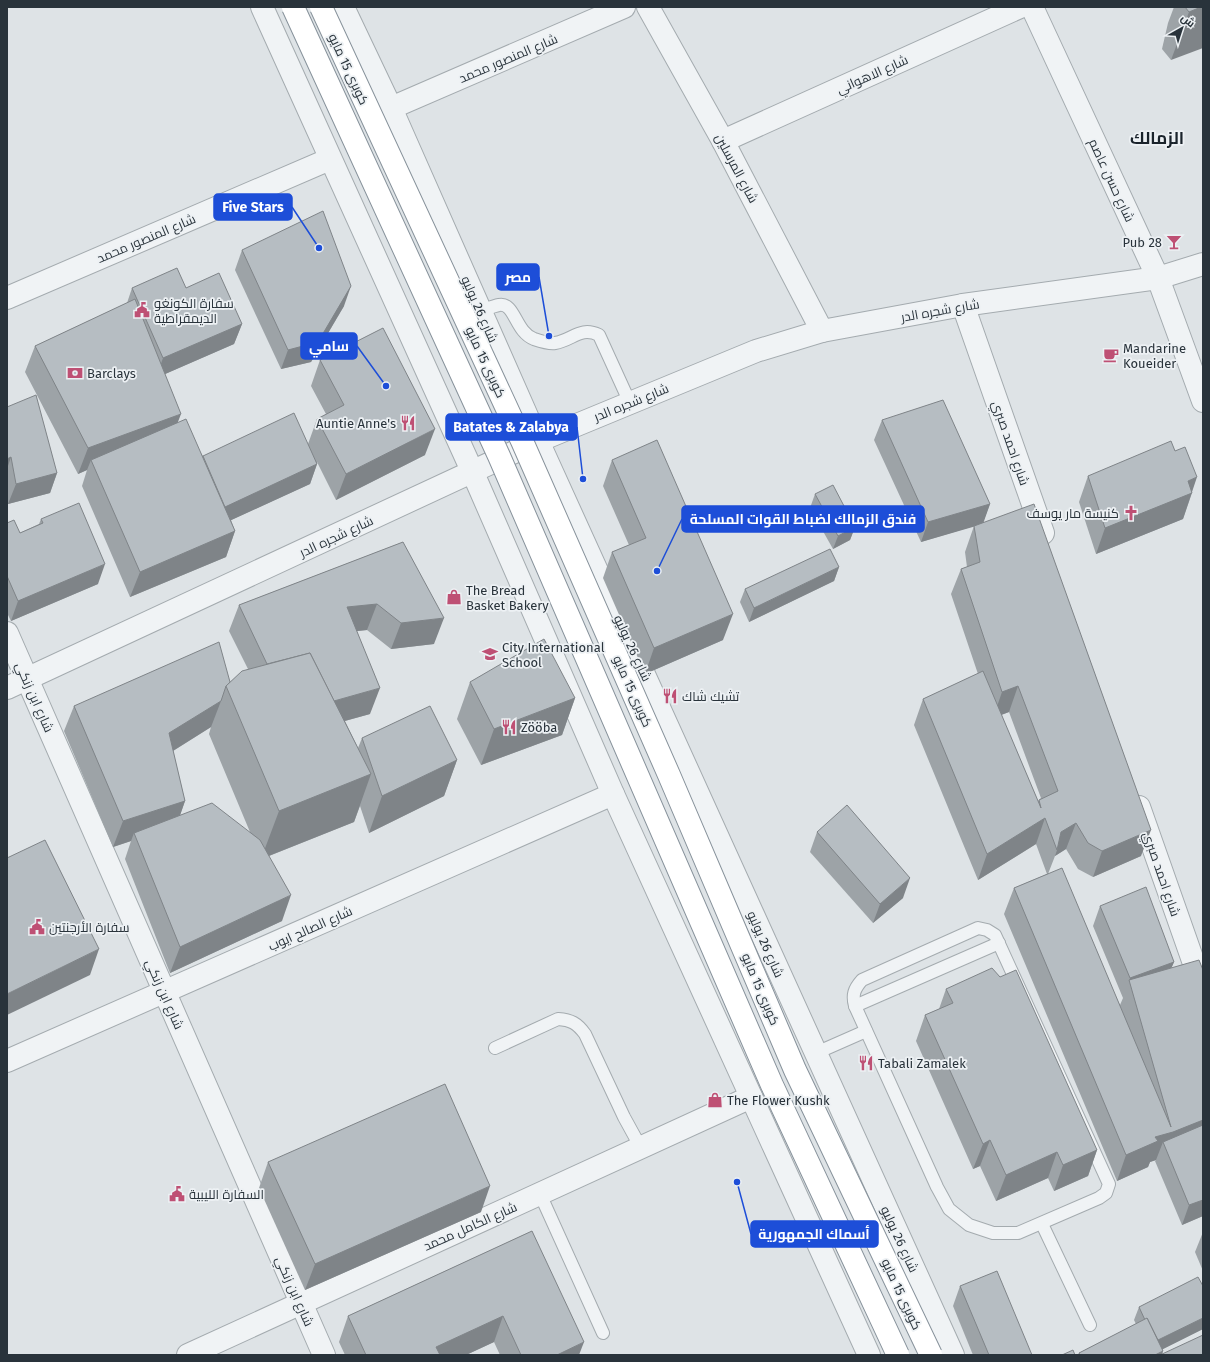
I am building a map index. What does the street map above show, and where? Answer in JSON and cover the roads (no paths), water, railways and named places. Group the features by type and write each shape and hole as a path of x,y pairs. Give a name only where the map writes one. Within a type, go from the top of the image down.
{"highway":[{"name":"كوبرى 15 مايو","path":"293,7 499,456 772,1085 898,1355"},
{"name":"كوبرى 15 مايو","path":"321,7 522,441 670,775 795,1070 931,1355"}],"street":[{"path":"262,7 473,472 613,794 869,1355"},
{"name":"شارع 26 يوليو","path":"343,7 391,108 538,441 954,1355"},
{"name":"شارع المنصور محمد","path":"391,108 624,7"},
{"name":"شارع المرسلين","path":"648,7 723,141 822,331"},
{"name":"شارع الاهواني","path":"723,141 1020,7"},
{"name":"شارع حسن عاصم","path":"1032,7 1158,278 1203,401"},
{"name":"شارع المنصور محمد","path":"7,298 330,159"},
{"name":"شارع شجره الدر","path":"7,688 28,680 538,441 756,351 822,331 963,305 1158,278 1203,264"},
{"name":"شارع احمد صبري","path":"963,305 1050,553"},
{"name":"شارع ابن زنكي","path":"7,633 324,1355"},
{"name":"شارع احمد صبري","path":"1132,786 1203,989"},
{"name":"شارع الصالح ايوب","path":"7,1061 613,794"},
{"name":"شارع الكامل محمد","path":"188,1355 751,1097"}],"lane":[{"path":"481,311 505,305 510,308 522,332 528,336 548,342 562,341 583,332 592,332 599,335 630,403"},
{"path":"978,928 987,930 995,935 1109,1184 1106,1193 1099,1198 1042,1224 1018,1233 992,1234 969,1225 949,1209 937,1187 855,1006 853,997 855,988 862,980 978,928"},
{"path":"855,1006 999,943"},
{"path":"495,1048 558,1019 569,1020 578,1025 585,1034 624,1117 641,1148"},
{"path":"816,1053 866,1031"},
{"path":"540,1194 603,1333"},
{"path":"1042,1224 1090,1325"}],"place":[{"name":"Pub 28","path":"1174,242"},
{"name":"Five Stars","path":"319,248"},
{"name":"سفارة الكونغو الديمقراطية","path":"142,310"},
{"name":"مصر","path":"549,336"},
{"name":"Mandarine Koueider","path":"1111,355"},
{"name":"Barclays","path":"75,373"},
{"name":"سامي","path":"386,386"},
{"name":"Auntie Anne's","path":"408,423"},
{"name":"Batates & Zalabya","path":"583,479"},
{"name":"كنيسة مار يوسف","path":"1131,513"},
{"name":"فندق الزمالك لضباط القوات المسلحة","path":"657,571"},
{"name":"The Bread Basket Bakery","path":"454,597"},
{"name":"City International School","path":"490,654"},
{"name":"تشيك شاك","path":"670,696"},
{"name":"Zööba","path":"509,727"},
{"name":"سفارة الأرجنتين","path":"37,927"},
{"name":"Tabali Zamalek","path":"866,1063"},
{"name":"The Flower Kushk","path":"715,1100"},
{"name":"أسماك الجمهورية","path":"737,1182"},
{"name":"السفارة الليبية","path":"177,1194"}],"district":[{"name":"الزمالك","path":"1157,138"}]}
